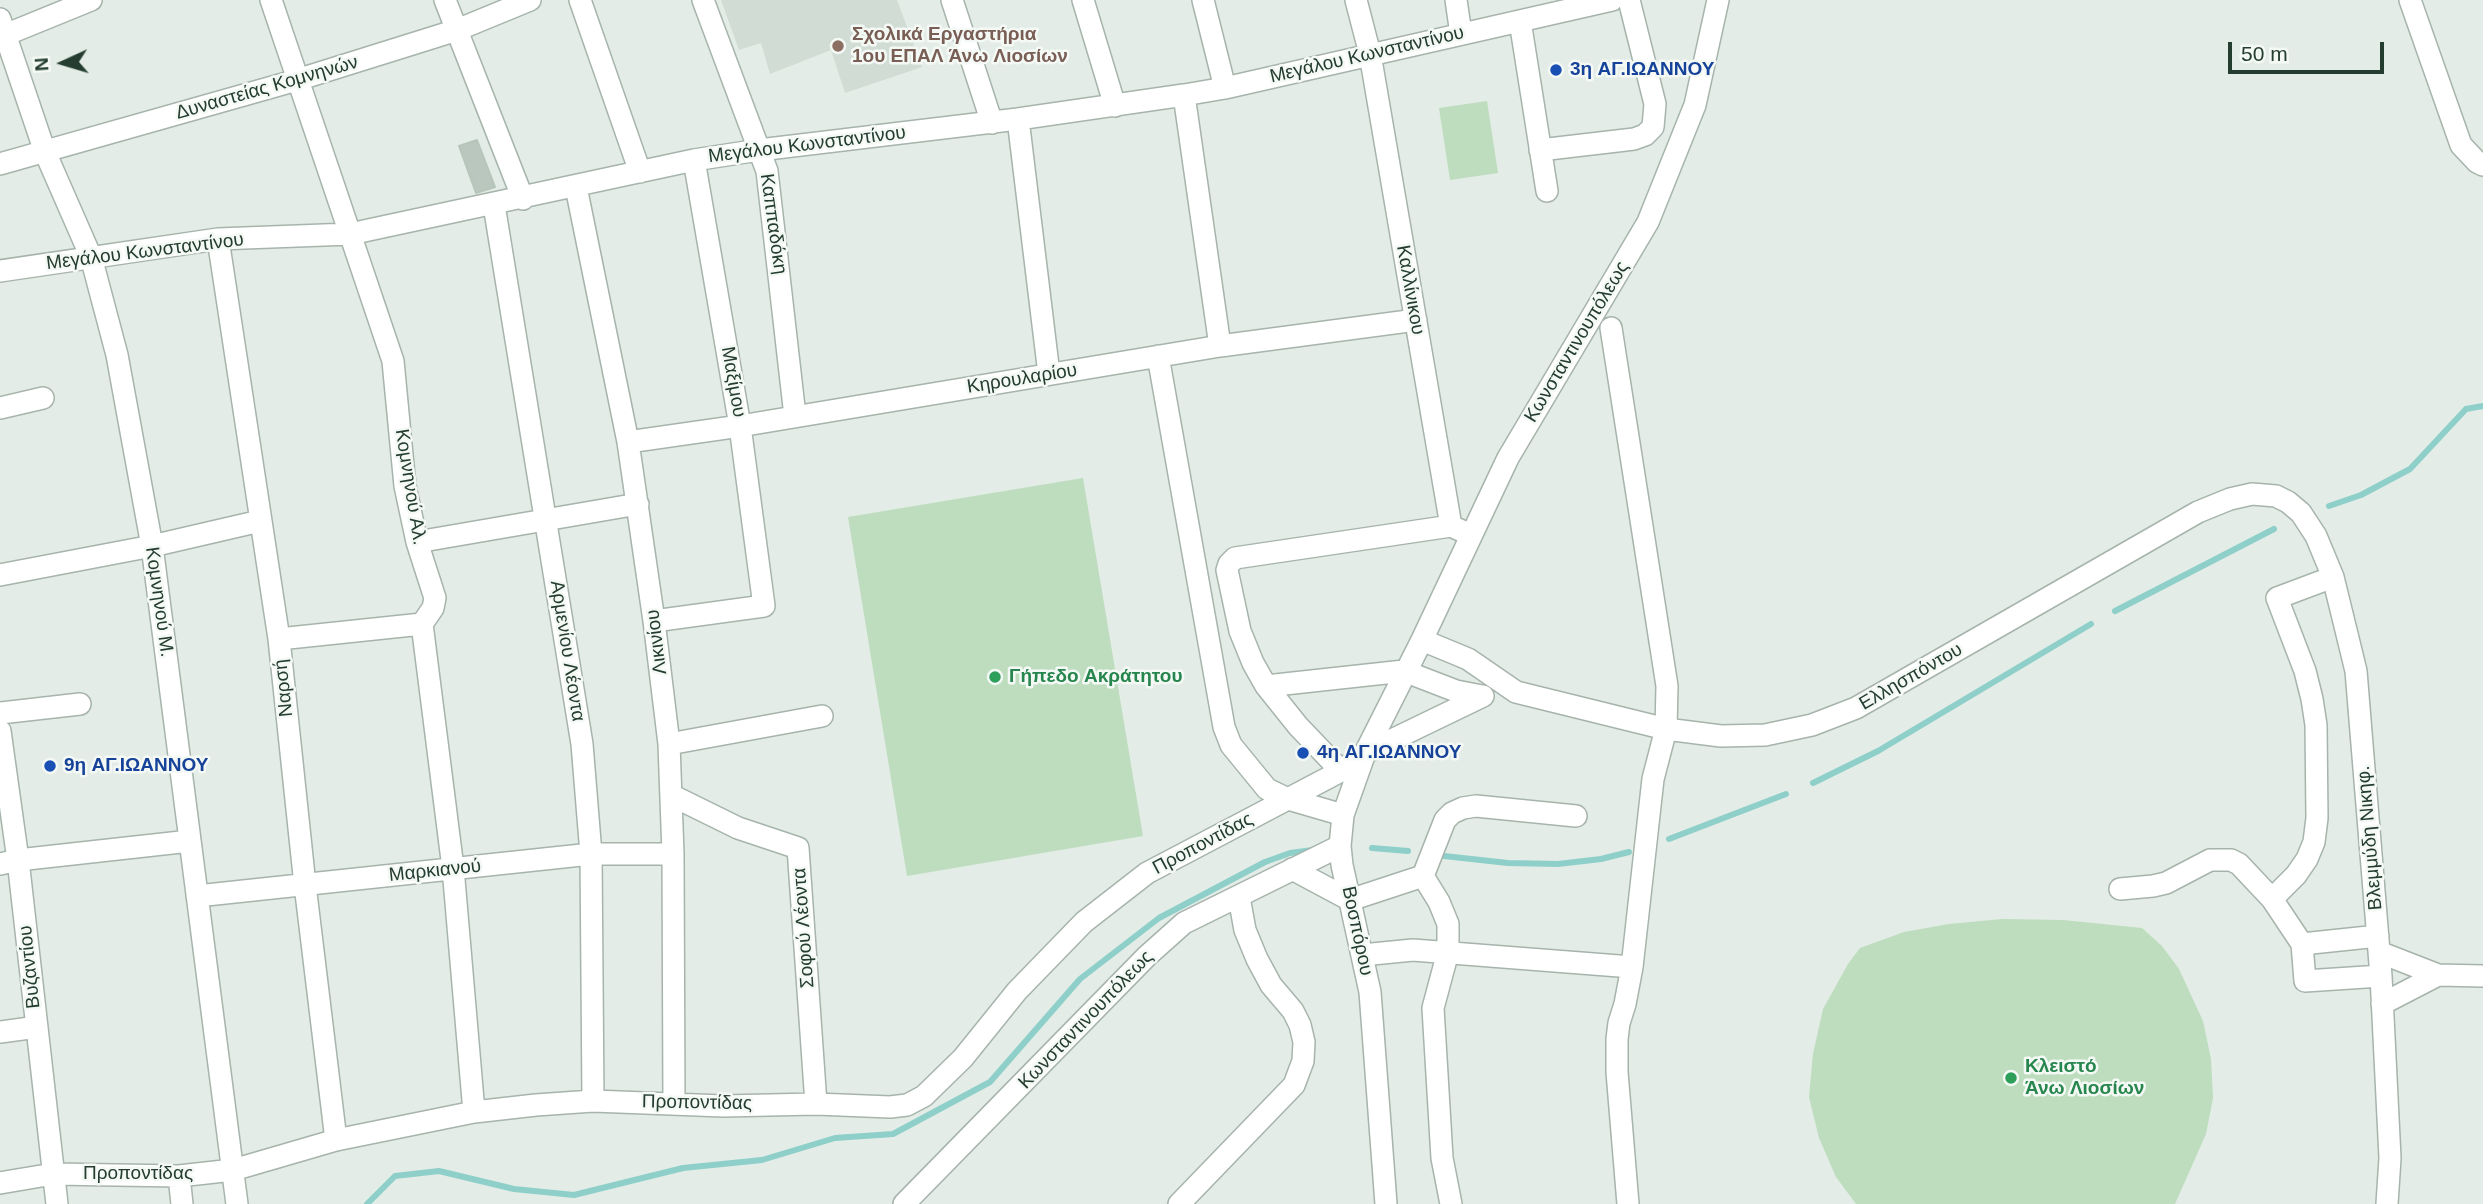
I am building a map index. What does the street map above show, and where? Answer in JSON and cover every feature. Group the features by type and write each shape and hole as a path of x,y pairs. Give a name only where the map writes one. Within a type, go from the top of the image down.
{"street":[{"path":"3,27 91,0"},
{"name":"Κομνηνού Αλ.","path":"271,0 393,361 405,486 417,542 435,598 433,608 422,624 453,868 474,1112"},
{"path":"445,0 523,199"},
{"name":"Δυναστείας Κομνηνών","path":"0,164 298,80 457,30 530,0"},
{"path":"580,0 640,172"},
{"name":"Καππαδόκη","path":"703,0 769,180 795,416"},
{"path":"952,0 992,122"},
{"path":"1083,0 1115,106"},
{"path":"1203,0 1225,88"},
{"name":"Καλλίνικου","path":"1356,0 1370,54 1416,320 1460,530"},
{"path":"1457,0 1461,34"},
{"name":"Μεγάλου Κωνσταντίνου","path":"0,271 218,239 350,234 523,199 694,160 1184,95 1612,0"},
{"path":"1540,150 1633,139 1645,135 1653,127 1655,104 1629,0"},
{"name":"Κωνσταντινουπόλεως","path":"1405,671 1422,640 1460,530 1508,458 1648,222 1695,105 1718,0"},
{"path":"2410,0 2461,145 2476,162 2483,165"},
{"path":"1520,21 1547,191"},
{"name":"Κομνηνού Μ.","path":"3,27 45,152 91,257 117,355 152,546 237,1204"},
{"path":"1184,95 1220,346"},
{"path":"1018,119 1049,374"},
{"name":"Μαξίμου","path":"654,621 764,606 740,426 694,160"},
{"name":"Λικινίου","path":"576,187 628,442 669,744 673,854 674,1104"},
{"name":"Αρμενίου Λέοντα","path":"494,205 582,744 591,854 593,1101"},
{"name":"Ναρσή","path":"218,239 279,639 336,1139"},
{"name":"Κηρουλαρίου","path":"628,442 740,426 1220,346 1416,320"},
{"path":"1611,328 1667,686 1666,729 1653,779 1632,967 1617,1039 1617,1072 1628,1204"},
{"path":"1158,356 1224,727 1231,745 1267,789 1288,799 1343,815"},
{"path":"0,408 43,398"},
{"name":"Ελλησπόντου","path":"1422,640 1468,659 1516,692 1666,729 1721,736 1766,735 1812,725 1856,708 2198,512 2230,499 2252,494 2276,496"},
{"name":"Βλεμμύδη Νικηφ.","path":"2276,496 2301,513 2316,536 2333,577 2356,671 2381,976 2390,1158 2387,1204"},
{"path":"417,542 638,504"},
{"path":"0,575 152,546 260,521"},
{"path":"1341,771 1298,726 1266,686 1253,663 1240,631 1227,569 1229,564 1235,558 1460,530"},
{"path":"2272,899 2296,875 2307,859 2314,842 2317,818 2316,725 2312,699 2305,671 2277,598 2333,577"},
{"path":"279,639 422,624"},
{"path":"1266,686 1405,671"},
{"name":"Ελλησπόντου","path":"1405,671 1456,691 1483,696 1516,692"},
{"name":"Βοσπόρου","path":"1386,1204 1370,992 1340,846 1343,815 1365,753 1405,671"},
{"name":"Προποντίδας","path":"0,1183 53,1174 179,1176 233,1170 336,1139 474,1112 593,1101 723,1106 907,1105 924,1096 963,1058 1017,991 1084,922 1147,873 1341,771 1365,753 1483,696"},
{"path":"0,713 80,704"},
{"path":"669,744 822,716"},
{"name":"Βυζαντίου","path":"0,731 9,862 37,1027 57,1204"},
{"name":"Σοφού Λέοντα","path":"671,796 738,828 798,848 816,1104"},
{"path":"1423,876 1445,820 1463,808 1476,806 1576,816"},
{"path":"9,862 190,841"},
{"name":"Κωνσταντινουπόλεως","path":"904,1204 1147,956 1184,922 1340,846"},
{"name":"Μαρκιανού","path":"197,896 591,854 673,854"},
{"path":"2120,889 2166,883 2201,864 2221,859 2239,864 2272,899 2302,944 2305,982 2381,976"},
{"path":"1292,869 1350,900 1423,876"},
{"path":"1423,876 1439,902 1448,924 1448,952 1433,1008 1442,1158 1451,1204"},
{"path":"1179,1204 1286,1095 1294,1085 1303,1061 1304,1042 1300,1025 1293,1011 1271,985 1257,960 1245,930 1239,897"},
{"path":"2302,944 2379,944 2438,975 2483,976"},
{"path":"1362,955 1413,950 1632,967"},
{"path":"2382,1004 2438,975"},
{"path":"0,1032 37,1027"},
{"path":"179,1176 182,1204"}],"shaded area":[{"name":"Σχολικά Εργαστήρια 1ου ΕΠΑΛ Άνω Λιοσίων","path":"721,0 897,0 922,67 845,93 831,50 770,74 761,43 739,50"}],"green space":[{"path":"1487,101 1498,173 1450,180 1439,108"},
{"name":"Γήπεδο Ακράτητου","path":"1083,478 1143,836 907,876 848,517"},
{"name":"Κλειστό Άνω Λιοσίων","path":"2002,919 2063,920 2142,928 2162,946 2179,969 2203,1021 2211,1059 2213,1098 2206,1134 2175,1204 1856,1204 1836,1177 1819,1138 1809,1097 1813,1054 1823,1009 1848,964 1860,948 1904,932"}],"building":[{"path":"477,140 495,187 476,193 459,146"}],"waterway":[{"path":"2329,506 2361,495 2410,469 2466,409 2483,406"},
{"path":"2115,611 2274,529"},
{"path":"1813,783 1878,751 2091,624"},
{"path":"1669,839 1786,794"},
{"path":"1372,848 1408,851"},
{"path":"367,1204 395,1176 439,1171 514,1189 574,1195 683,1168 762,1160 835,1138 893,1134 990,1082 1080,979 1159,918 1265,862 1290,853 1313,850"},
{"path":"1444,856 1508,863 1558,864 1601,859 1629,852"}],"place":[{"name":"Σχολικά Εργαστήρια 1ου ΕΠΑΛ Άνω Λιοσίων","path":"838,46"},
{"name":"3η ΑΓ.ΙΩΑΝΝΟΥ","path":"1556,70"},
{"name":"Γήπεδο Ακράτητου","path":"995,677"},
{"name":"4η ΑΓ.ΙΩΑΝΝΟΥ","path":"1303,753"},
{"name":"9η ΑΓ.ΙΩΑΝΝΟΥ","path":"50,766"},
{"name":"Κλειστό Άνω Λιοσίων","path":"2011,1078"}]}
